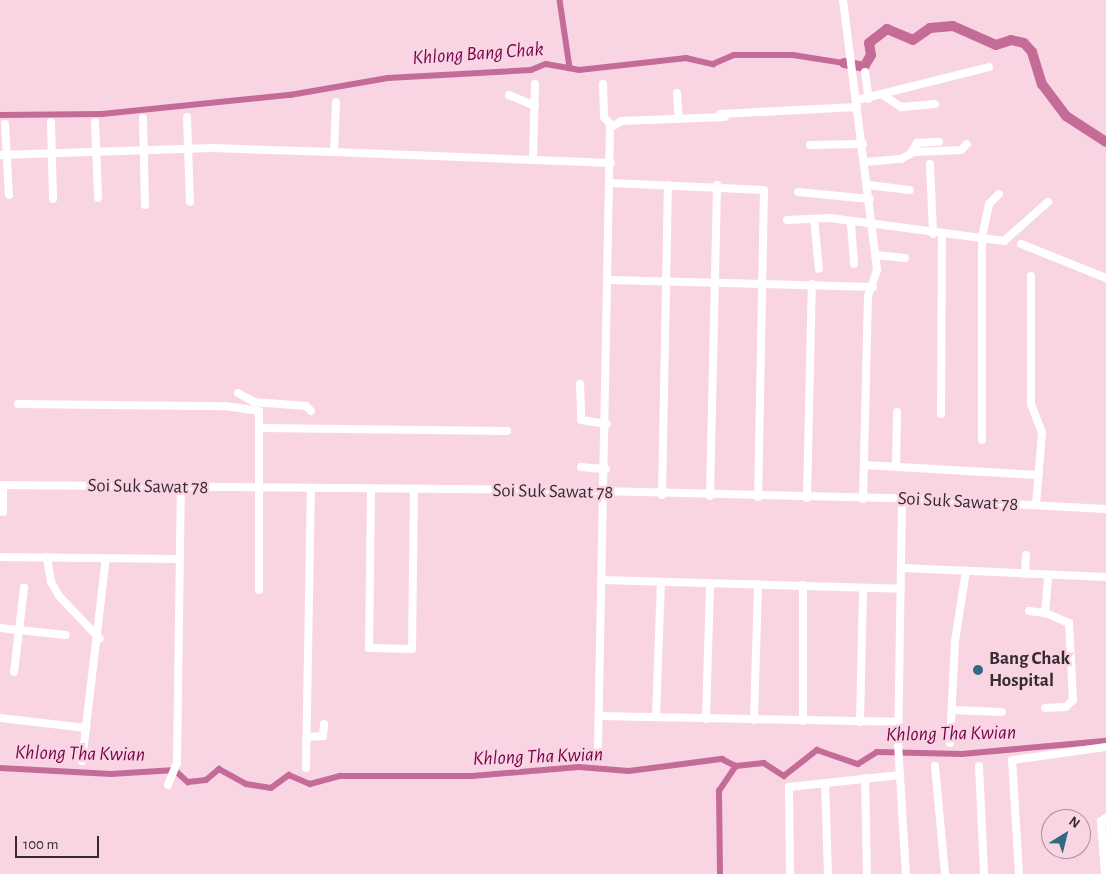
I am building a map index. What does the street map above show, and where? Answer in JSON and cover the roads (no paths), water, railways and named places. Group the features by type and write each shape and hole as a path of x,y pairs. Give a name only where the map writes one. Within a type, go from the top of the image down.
{"street":[{"path":"843,0 876,255 873,287 868,296 863,499"},
{"path":"693,116 857,103 989,67"},
{"path":"865,72 869,99"},
{"path":"534,160 535,84"},
{"path":"598,746 606,492 611,183 611,125 604,117 603,84"},
{"path":"677,93 679,119"},
{"path":"509,95 535,106"},
{"path":"883,95 888,102 901,107 935,104"},
{"path":"334,152 336,102"},
{"path":"187,117 190,202"},
{"path":"611,125 621,121 725,117"},
{"path":"143,118 145,205"},
{"path":"51,122 53,199"},
{"path":"95,122 98,198"},
{"path":"6,124 3,155 9,195"},
{"path":"865,162 901,159 911,153 918,144 939,142"},
{"path":"810,145 862,144"},
{"path":"911,153 962,150 968,144"},
{"path":"3,155 214,148 611,164"},
{"path":"930,164 933,234"},
{"path":"611,183 717,186 764,190 758,497"},
{"path":"662,495 668,185"},
{"path":"868,185 910,190"},
{"path":"710,496 717,186"},
{"path":"798,192 870,199"},
{"path":"982,440 982,237 989,204 1000,194"},
{"path":"788,220 814,219 851,224 873,224 933,234 982,237 1004,241 1048,202"},
{"path":"814,219 819,269"},
{"path":"851,224 854,264"},
{"path":"941,414 942,235"},
{"path":"1021,244 1106,278"},
{"path":"876,255 905,258"},
{"path":"1031,276 1031,404 1042,433 1036,506"},
{"path":"608,280 873,287"},
{"path":"808,498 812,284"},
{"path":"580,384 581,420 607,424"},
{"path":"238,393 262,403 306,406 311,411"},
{"path":"259,590 261,428 259,411 262,403"},
{"path":"18,404 222,406 259,411"},
{"path":"896,466 897,412"},
{"path":"261,428 507,431"},
{"path":"864,465 1039,475"},
{"path":"581,467 606,469"},
{"path":"2,485 3,512"},
{"name":"Soi Suk Sawat 78","path":"2,485 261,490 311,488 414,491 606,492 662,495 902,499 1106,509"},
{"path":"168,782 175,768 181,488"},
{"path":"306,768 311,488"},
{"path":"371,490 369,648 412,648 414,491"},
{"path":"902,499 898,744 906,874"},
{"path":"1025,574 1026,555"},
{"path":"0,557 180,559"},
{"path":"47,557 51,582 59,596 100,639"},
{"path":"82,761 100,639 106,558"},
{"path":"902,568 1106,577"},
{"path":"950,743 955,641 966,570"},
{"path":"1045,613 1048,575"},
{"path":"603,580 803,585 901,590"},
{"path":"656,717 661,582"},
{"path":"706,719 710,583"},
{"path":"754,720 758,584"},
{"path":"802,721 803,585"},
{"path":"14,672 24,588"},
{"path":"860,722 863,589"},
{"path":"1029,611 1045,613 1070,622 1073,700 1066,707 1046,708"},
{"path":"0,628 66,635"},
{"path":"952,710 1002,712"},
{"path":"599,716 898,722"},
{"path":"0,718 86,728"},
{"path":"306,737 323,736 324,724"},
{"path":"1019,874 1012,760 1106,747"},
{"path":"935,766 945,874"},
{"path":"979,766 984,874"},
{"path":"790,874 788,788 900,775"},
{"path":"865,778 867,874"},
{"path":"825,783 828,874"},
{"path":"1105,874 1101,821 1106,818"}],"waterway":[{"path":"560,0 570,68"},
{"name":"Khlong Bang Chak","path":"844,63 864,67 871,55 869,43 887,29 913,40 930,28 953,26 996,45 1011,40 1024,43 1032,52 1042,84 1066,116 1106,142"},
{"name":"Khlong Bang Chak","path":"0,115 102,114 290,95 388,78 531,70 546,64 579,70 686,58 713,64 734,55 793,55 844,63"},
{"name":"Khlong Tha Kwian","path":"0,768 111,774 175,770 188,782 206,780 219,769 246,784 271,788 289,775 310,784 340,776 472,776 579,767 629,771 722,759 736,766 764,763 784,776 817,750 858,764 877,752 962,754 1106,741"},
{"path":"720,874 719,791 736,766"}],"place":[{"name":"Bang Chak Hospital","path":"978,670"}]}
